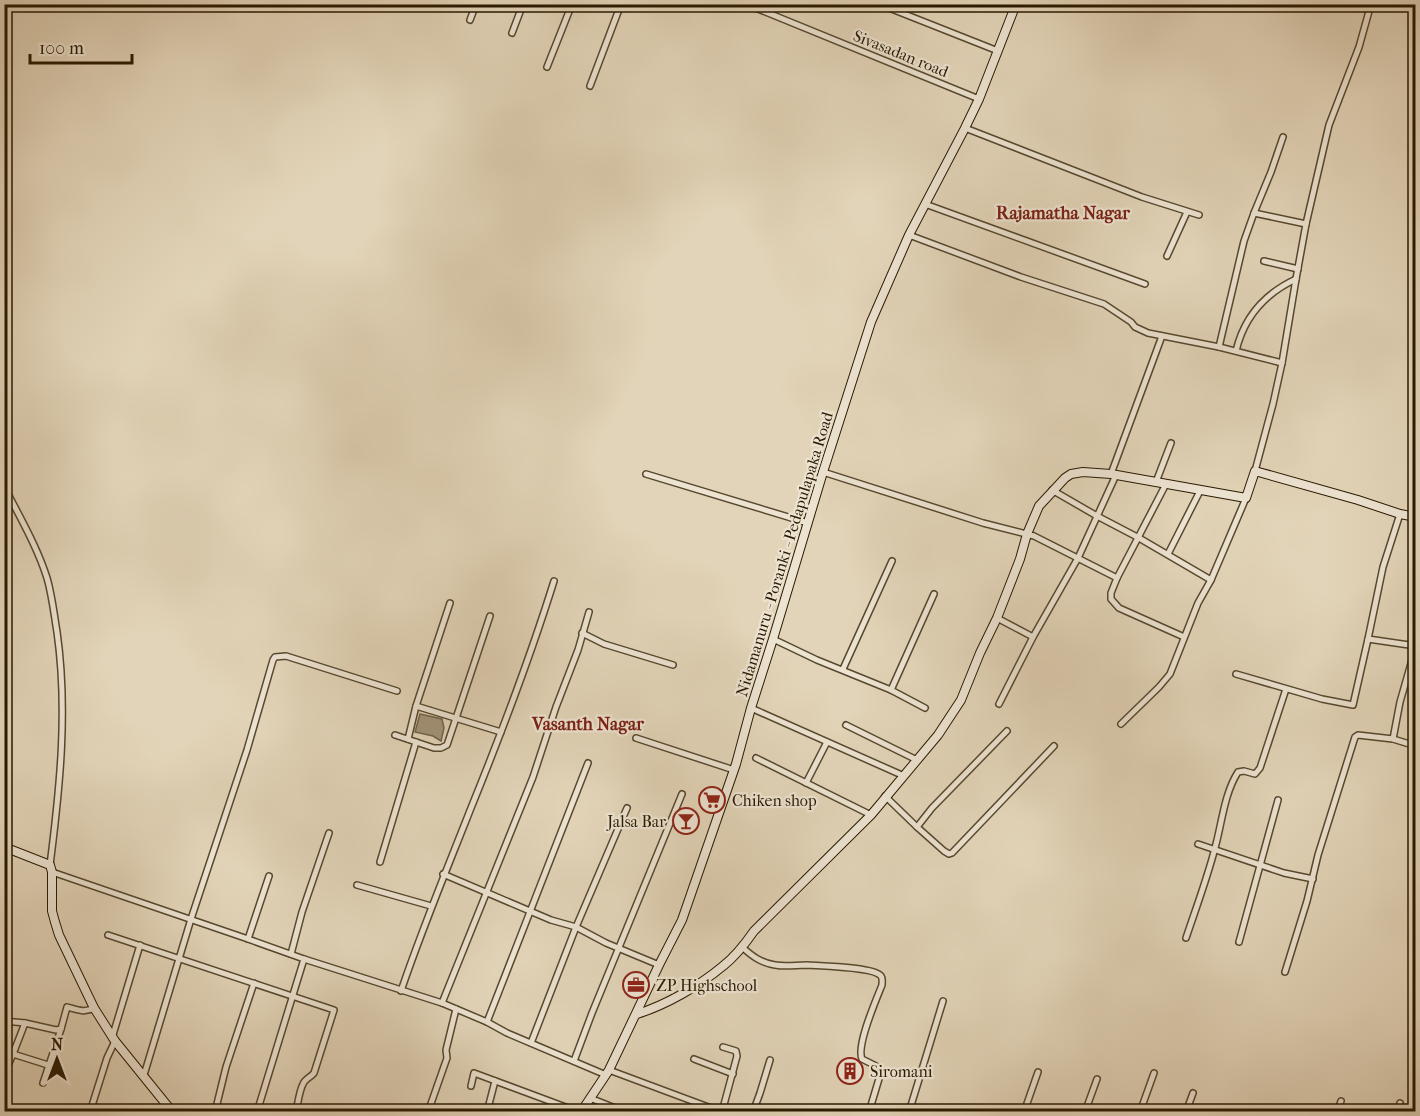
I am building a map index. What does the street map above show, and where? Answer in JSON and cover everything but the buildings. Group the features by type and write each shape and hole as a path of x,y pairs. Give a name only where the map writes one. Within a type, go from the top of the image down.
{"street":[{"path":"470,20 476,4"},
{"path":"512,33 523,4"},
{"path":"547,67 572,4"},
{"path":"590,86 621,4"},
{"name":"Sivasadan road","path":"746,4 979,99"},
{"path":"879,4 998,51"},
{"name":"Nidamanuru - Poranki - Pedapulapaka Road","path":"580,1112 608,1072 682,920 734,770 823,472 871,322 909,234 979,99 1016,4"},
{"path":"1121,724 1170,674 1198,603 1211,580 1246,498 1273,404 1306,224 1329,125 1359,47 1371,4"},
{"path":"965,128 1142,197 1199,215"},
{"path":"1219,347 1244,241 1282,137"},
{"path":"924,204 1145,284"},
{"path":"1167,256 1187,212"},
{"path":"1254,213 1306,224"},
{"path":"909,234 1021,277 1104,304 1143,331 1282,363"},
{"path":"1264,261 1298,269"},
{"path":"1236,351 1240,335 1260,304 1273,292 1296,279"},
{"path":"999,704 1033,637 1078,558 1097,516 1114,475 1162,336"},
{"path":"1156,482 1171,443"},
{"path":"1254,471 1416,517"},
{"path":"823,472 983,523 1027,534 1117,578"},
{"path":"637,1014 667,1002 724,966 754,931 870,815 938,735 961,700 997,618 1039,506 1065,478 1071,474 1083,472 1114,475 1246,498"},
{"path":"646,474 808,523"},
{"path":"1166,484 1140,538 1117,578 1111,599 1119,608 1184,637"},
{"path":"4,486 34,546 46,578 60,650 63,742 51,869 51,899 55,922 94,1008 113,1039 171,1110 191,1112"},
{"path":"1052,490 1211,580"},
{"path":"1168,554 1200,491"},
{"path":"1236,674 1322,699 1353,705 1383,567 1400,514"},
{"path":"843,669 891,561"},
{"path":"401,991 417,941 501,732 554,581"},
{"path":"891,690 934,594"},
{"path":"408,739 416,706 450,603"},
{"path":"442,1003 533,777 589,612"},
{"path":"395,735 434,748 444,748 447,745 490,616"},
{"path":"997,618 1033,637"},
{"path":"582,633 604,644 673,665"},
{"path":"773,639 817,660 891,690 925,708"},
{"path":"1368,639 1416,646 1400,702 1393,739"},
{"path":"144,1076 275,657 286,656 397,691"},
{"path":"1186,938 1236,775 1244,771 1255,774 1260,768 1286,688"},
{"path":"416,706 501,732"},
{"path":"751,708 903,776"},
{"path":"846,725 917,760"},
{"path":"917,827 932,808 1007,731"},
{"path":"1285,972 1355,737 1359,735 1393,739 1416,746"},
{"path":"636,738 734,770"},
{"path":"380,862 416,742"},
{"path":"806,783 827,742"},
{"path":"885,796 944,852 952,853 1054,746"},
{"path":"756,758 870,815"},
{"path":"486,1022 588,763"},
{"path":"574,1061 682,794"},
{"path":"1239,942 1278,800"},
{"path":"531,1043 576,927 627,808"},
{"path":"291,954 302,912 329,833"},
{"path":"1198,844 1284,873 1313,879"},
{"path":"4,847 51,869 191,920 304,960 442,1003 574,1061 719,1111 728,1112"},
{"path":"443,874 551,920 576,927 659,965"},
{"path":"248,939 269,876"},
{"path":"357,885 431,906"},
{"path":"108,935 334,1010 314,1073 302,1086 296,1112"},
{"path":"90,1112 140,945"},
{"path":"742,947 755,959 771,964 869,970 880,976 882,985 860,1052 862,1059 876,1066 881,1072 869,1112"},
{"path":"257,1112 304,960"},
{"path":"215,1112 226,1068 254,983"},
{"path":"909,1112 944,1001"},
{"path":"43,1083 68,1007 82,1012 94,1008"},
{"path":"428,1112 447,1058 446,1050 456,1009"},
{"path":"4,1022 61,1029"},
{"path":"4,1075 25,1023"},
{"path":"722,1111 737,1054 723,1047"},
{"path":"13,1054 48,1065"},
{"path":"694,1059 733,1074"},
{"path":"753,1112 770,1060"},
{"path":"1024,1112 1038,1072"},
{"path":"471,1086 474,1073 580,1112"},
{"path":"1140,1112 1154,1073"},
{"path":"1085,1112 1097,1079"},
{"path":"487,1112 495,1081"},
{"path":"1185,1112 1193,1093"},
{"path":"590,1098 625,1112"},
{"path":"1337,1112 1341,1101"},
{"path":"1397,1112 1400,1103"}],"shaded area":[{"path":"420,714 442,719 444,728 441,741 433,736 415,732"}],"place":[{"name":"Chiken shop","path":"712,800"},
{"name":"Jalsa Bar","path":"686,821"},
{"name":"ZP Highschool","path":"636,985"},
{"name":"Siromani","path":"850,1071"}],"district":[{"name":"Rajamatha Nagar","path":"1063,213"},
{"name":"Vasanth Nagar","path":"588,724"}]}
